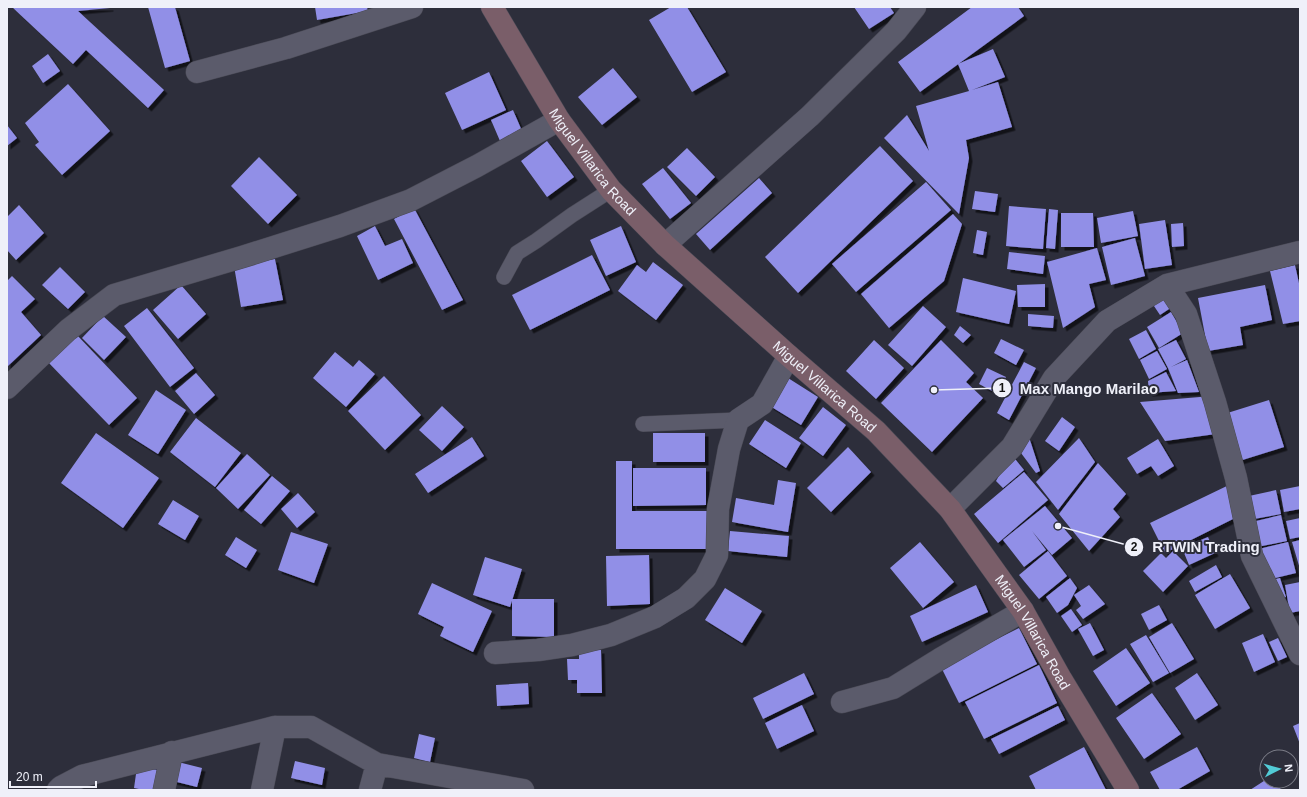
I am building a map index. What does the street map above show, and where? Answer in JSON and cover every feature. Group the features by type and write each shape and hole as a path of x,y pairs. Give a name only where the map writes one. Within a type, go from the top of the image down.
{"main road":[{"name":"Miguel Villarica Road","path":"492,7 559,120 611,190 665,245 789,356 876,431 950,509 1023,611 1060,679 1128,790"}],"street":[{"path":"197,72 286,48 412,7"},
{"path":"665,245 810,116 896,31 915,7"},
{"path":"7,388 68,330 114,295 340,226 411,200 477,166 559,120"},
{"path":"950,509 1012,447 1054,378 1107,321 1167,285 1300,252"},
{"path":"1167,285 1186,314 1215,402 1236,478 1252,556 1300,654"},
{"path":"495,654 572,645 611,635 655,617 686,598 704,579 717,555 718,509 729,449 738,420 762,404 789,356"},
{"path":"842,702 893,688 1023,611"},
{"path":"262,790 275,727"},
{"path":"58,790 82,776 275,727 311,727 377,764 466,786 523,790"},
{"path":"164,790 172,752"},
{"path":"370,790 377,764"}],"lane":[{"path":"504,277 517,253 611,190"},
{"path":"643,424 738,420"}],"building":[{"path":"12,7 110,7 78,11 164,90 148,108 86,50 73,64"},
{"path":"148,7 175,7 190,61 165,68"},
{"path":"315,7 367,7 368,11 317,20"},
{"path":"671,7 687,7 726,72 692,92 649,20"},
{"path":"854,7 890,7 894,13 869,29"},
{"path":"972,7 1018,7 1024,16 920,92 898,62"},
{"path":"993,49 1005,77 972,90 998,82 1012,127 966,140 969,158 959,214 884,138 907,115 929,151 916,106 969,91 958,64"},
{"path":"48,54 60,71 43,83 32,66"},
{"path":"613,68 637,97 602,125 578,97"},
{"path":"489,72 506,110 462,130 445,93"},
{"path":"68,84 110,131 62,175 35,145 39,142 25,123"},
{"path":"513,110 522,131 500,141 491,120"},
{"path":"7,125 17,138 7,146"},
{"path":"547,141 574,177 547,197 521,161"},
{"path":"880,146 913,181 798,293 765,257"},
{"path":"687,148 715,177 696,196 667,167"},
{"path":"259,157 297,195 268,224 231,186"},
{"path":"663,168 691,203 670,219 642,184"},
{"path":"759,178 772,193 710,250 696,234"},
{"path":"926,182 951,210 856,292 832,264"},
{"path":"975,191 998,194 995,212 972,209"},
{"path":"19,205 44,233 16,260 7,250 7,217"},
{"path":"1009,206 1046,209 1043,249 1006,246"},
{"path":"414,208 463,300 442,310 394,219"},
{"path":"1049,209 1058,210 1055,249 1046,248"},
{"path":"1133,211 1138,236 1101,243 1097,218"},
{"path":"1061,213 1093,213 1094,247 1061,247"},
{"path":"953,214 962,224 944,281 889,328 861,294"},
{"path":"1165,220 1172,265 1145,269 1139,224"},
{"path":"1183,223 1184,246 1172,247 1171,224"},
{"path":"375,226 385,246 402,239 413,263 378,280 357,236"},
{"path":"621,226 636,262 606,276 590,240"},
{"path":"977,230 987,232 983,255 973,253"},
{"path":"1135,238 1145,276 1111,285 1102,247"},
{"path":"1097,248 1106,280 1089,284 1095,307 1063,328 1047,262"},
{"path":"1009,252 1045,256 1043,274 1007,269"},
{"path":"592,255 610,290 530,330 512,295"},
{"path":"275,259 283,300 241,307 234,266"},
{"path":"653,262 683,285 656,320 618,291 637,265 646,272"},
{"path":"1295,265 1300,288 1300,321 1283,324 1270,271"},
{"path":"60,267 85,292 68,309 42,285"},
{"path":"12,276 35,299 21,312 41,335 8,366 7,281"},
{"path":"963,278 1016,291 1009,324 956,312"},
{"path":"1045,284 1045,307 1018,307 1017,285"},
{"path":"181,285 206,314 178,339 153,310"},
{"path":"1265,285 1272,320 1240,327 1243,345 1208,351 1198,298"},
{"path":"1165,290 1175,305 1160,315 1150,300"},
{"path":"923,306 946,327 912,366 888,345"},
{"path":"147,308 194,368 170,387 124,326"},
{"path":"1171,312 1183,333 1159,348 1147,327"},
{"path":"1028,314 1054,316 1053,328 1028,326"},
{"path":"103,316 126,337 104,360 82,338"},
{"path":"960,326 971,335 963,343 954,335"},
{"path":"1146,330 1156,349 1139,359 1129,339"},
{"path":"75,333 137,398 109,425 47,361"},
{"path":"1001,339 1024,350 1016,365 994,353"},
{"path":"874,340 904,368 876,399 846,371"},
{"path":"941,340 974,373 966,382 983,398 932,452 881,403"},
{"path":"1176,340 1186,359 1171,367 1187,360 1199,392 1178,393 1168,368 1158,349"},
{"path":"1157,351 1167,369 1149,379 1140,360"},
{"path":"335,352 353,367 359,360 375,374 346,407 313,378"},
{"path":"1024,362 1036,368 1009,420 997,413"},
{"path":"987,368 1006,377 998,394 979,384"},
{"path":"1166,372 1176,391 1149,393 1148,381"},
{"path":"196,373 215,395 194,414 175,391"},
{"path":"384,376 421,415 385,450 348,411"},
{"path":"788,378 818,397 801,425 770,406"},
{"path":"156,390 186,410 158,454 128,435"},
{"path":"1212,396 1223,433 1165,441 1140,402"},
{"path":"1269,400 1284,447 1236,462 1221,415"},
{"path":"442,406 464,427 442,451 419,430"},
{"path":"823,407 846,425 823,456 799,438"},
{"path":"1062,417 1075,427 1059,451 1045,441"},
{"path":"196,418 241,453 215,487 170,452"},
{"path":"765,420 801,443 786,468 749,444"},
{"path":"96,433 159,478 123,528 61,483"},
{"path":"653,433 705,433 705,462 653,462"},
{"path":"472,437 484,456 428,493 415,474"},
{"path":"1029,437 1040,471 1036,473 1018,449"},
{"path":"1079,438 1095,462 1058,510 1036,482"},
{"path":"1158,439 1174,466 1158,476 1151,466 1137,474 1127,458"},
{"path":"848,447 871,472 831,512 807,488"},
{"path":"247,454 270,475 238,509 216,488"},
{"path":"1011,454 1024,470 1003,488 996,481"},
{"path":"616,461 632,461 632,511 711,511 711,549 616,549"},
{"path":"1098,463 1126,494 1113,509 1120,517 1089,551 1059,514"},
{"path":"633,468 706,468 706,505 633,506"},
{"path":"1024,472 1048,500 998,543 974,514"},
{"path":"272,476 290,491 261,524 244,510"},
{"path":"778,480 796,483 788,532 732,522 736,498 774,505"},
{"path":"1231,484 1237,517 1165,553 1150,523"},
{"path":"1300,486 1300,509 1284,512 1280,490"},
{"path":"1276,490 1281,514 1254,519 1249,496"},
{"path":"298,493 315,512 297,528 281,509"},
{"path":"173,500 199,516 185,540 158,524"},
{"path":"1045,506 1072,538 1052,555 1032,531 1046,550 1024,567 1003,540"},
{"path":"1281,515 1287,541 1257,547 1252,522"},
{"path":"1300,518 1300,537 1290,539 1286,521"},
{"path":"730,531 789,536 787,557 728,551"},
{"path":"291,532 328,544 314,583 278,570"},
{"path":"236,537 257,550 246,568 225,555"},
{"path":"1208,537 1215,553 1189,565 1182,548"},
{"path":"1300,540 1300,569 1292,542"},
{"path":"920,542 954,582 923,608 890,568"},
{"path":"1288,542 1296,573 1267,580 1259,549"},
{"path":"1048,551 1067,576 1039,599 1019,575"},
{"path":"1173,551 1188,566 1163,592 1143,571 1161,553 1166,558"},
{"path":"649,555 650,604 607,606 606,556"},
{"path":"485,557 522,569 510,607 473,595"},
{"path":"1216,565 1222,577 1195,592 1189,581"},
{"path":"1230,574 1250,608 1215,629 1195,595"},
{"path":"1070,578 1077,588 1068,605 1057,613 1046,597"},
{"path":"1280,578 1286,597 1274,600 1268,581"},
{"path":"1300,582 1300,611 1290,613 1285,585"},
{"path":"432,583 492,611 473,652 440,636 444,627 418,614"},
{"path":"976,585 988,612 922,642 910,616"},
{"path":"1089,585 1105,604 1083,619 1076,610 1081,606 1074,595"},
{"path":"725,588 762,611 742,643 705,620"},
{"path":"512,599 554,599 554,637 512,636"},
{"path":"1159,605 1167,620 1149,630 1141,614"},
{"path":"1071,609 1082,625 1072,632 1061,616"},
{"path":"1090,623 1104,650 1093,656 1078,629"},
{"path":"1172,623 1194,659 1170,673 1149,637"},
{"path":"1019,628 1037,664 959,703 941,667"},
{"path":"1263,634 1275,662 1254,672 1242,643"},
{"path":"1146,635 1169,673 1153,682 1130,644"},
{"path":"1278,638 1287,657 1278,661 1269,642"},
{"path":"1126,648 1150,683 1116,706 1093,671"},
{"path":"601,650 602,693 577,693 577,680 568,680 567,659 579,659 579,651"},
{"path":"1039,665 1057,703 984,739 965,702"},
{"path":"804,673 814,694 763,719 753,698"},
{"path":"1197,673 1218,705 1195,720 1175,688"},
{"path":"528,683 529,704 497,706 496,685"},
{"path":"1152,693 1181,734 1144,759 1116,718"},
{"path":"802,705 814,731 777,749 765,723"},
{"path":"1058,706 1065,720 999,754 991,739"},
{"path":"1300,723 1300,744 1293,726"},
{"path":"419,734 435,738 430,762 414,758"},
{"path":"1084,747 1106,790 1036,790 1029,776"},
{"path":"1197,747 1210,771 1177,790 1160,790 1150,772"},
{"path":"174,761 202,768 197,787 169,780"},
{"path":"295,761 325,768 322,785 291,778"},
{"path":"137,767 158,770 154,790 134,788"},
{"path":"1259,784 1259,789 1281,790 1250,790"}],"place":[{"name":"Max Mango Marilao","path":"934,390"},
{"name":"RTWIN Trading","path":"1058,526"}]}
